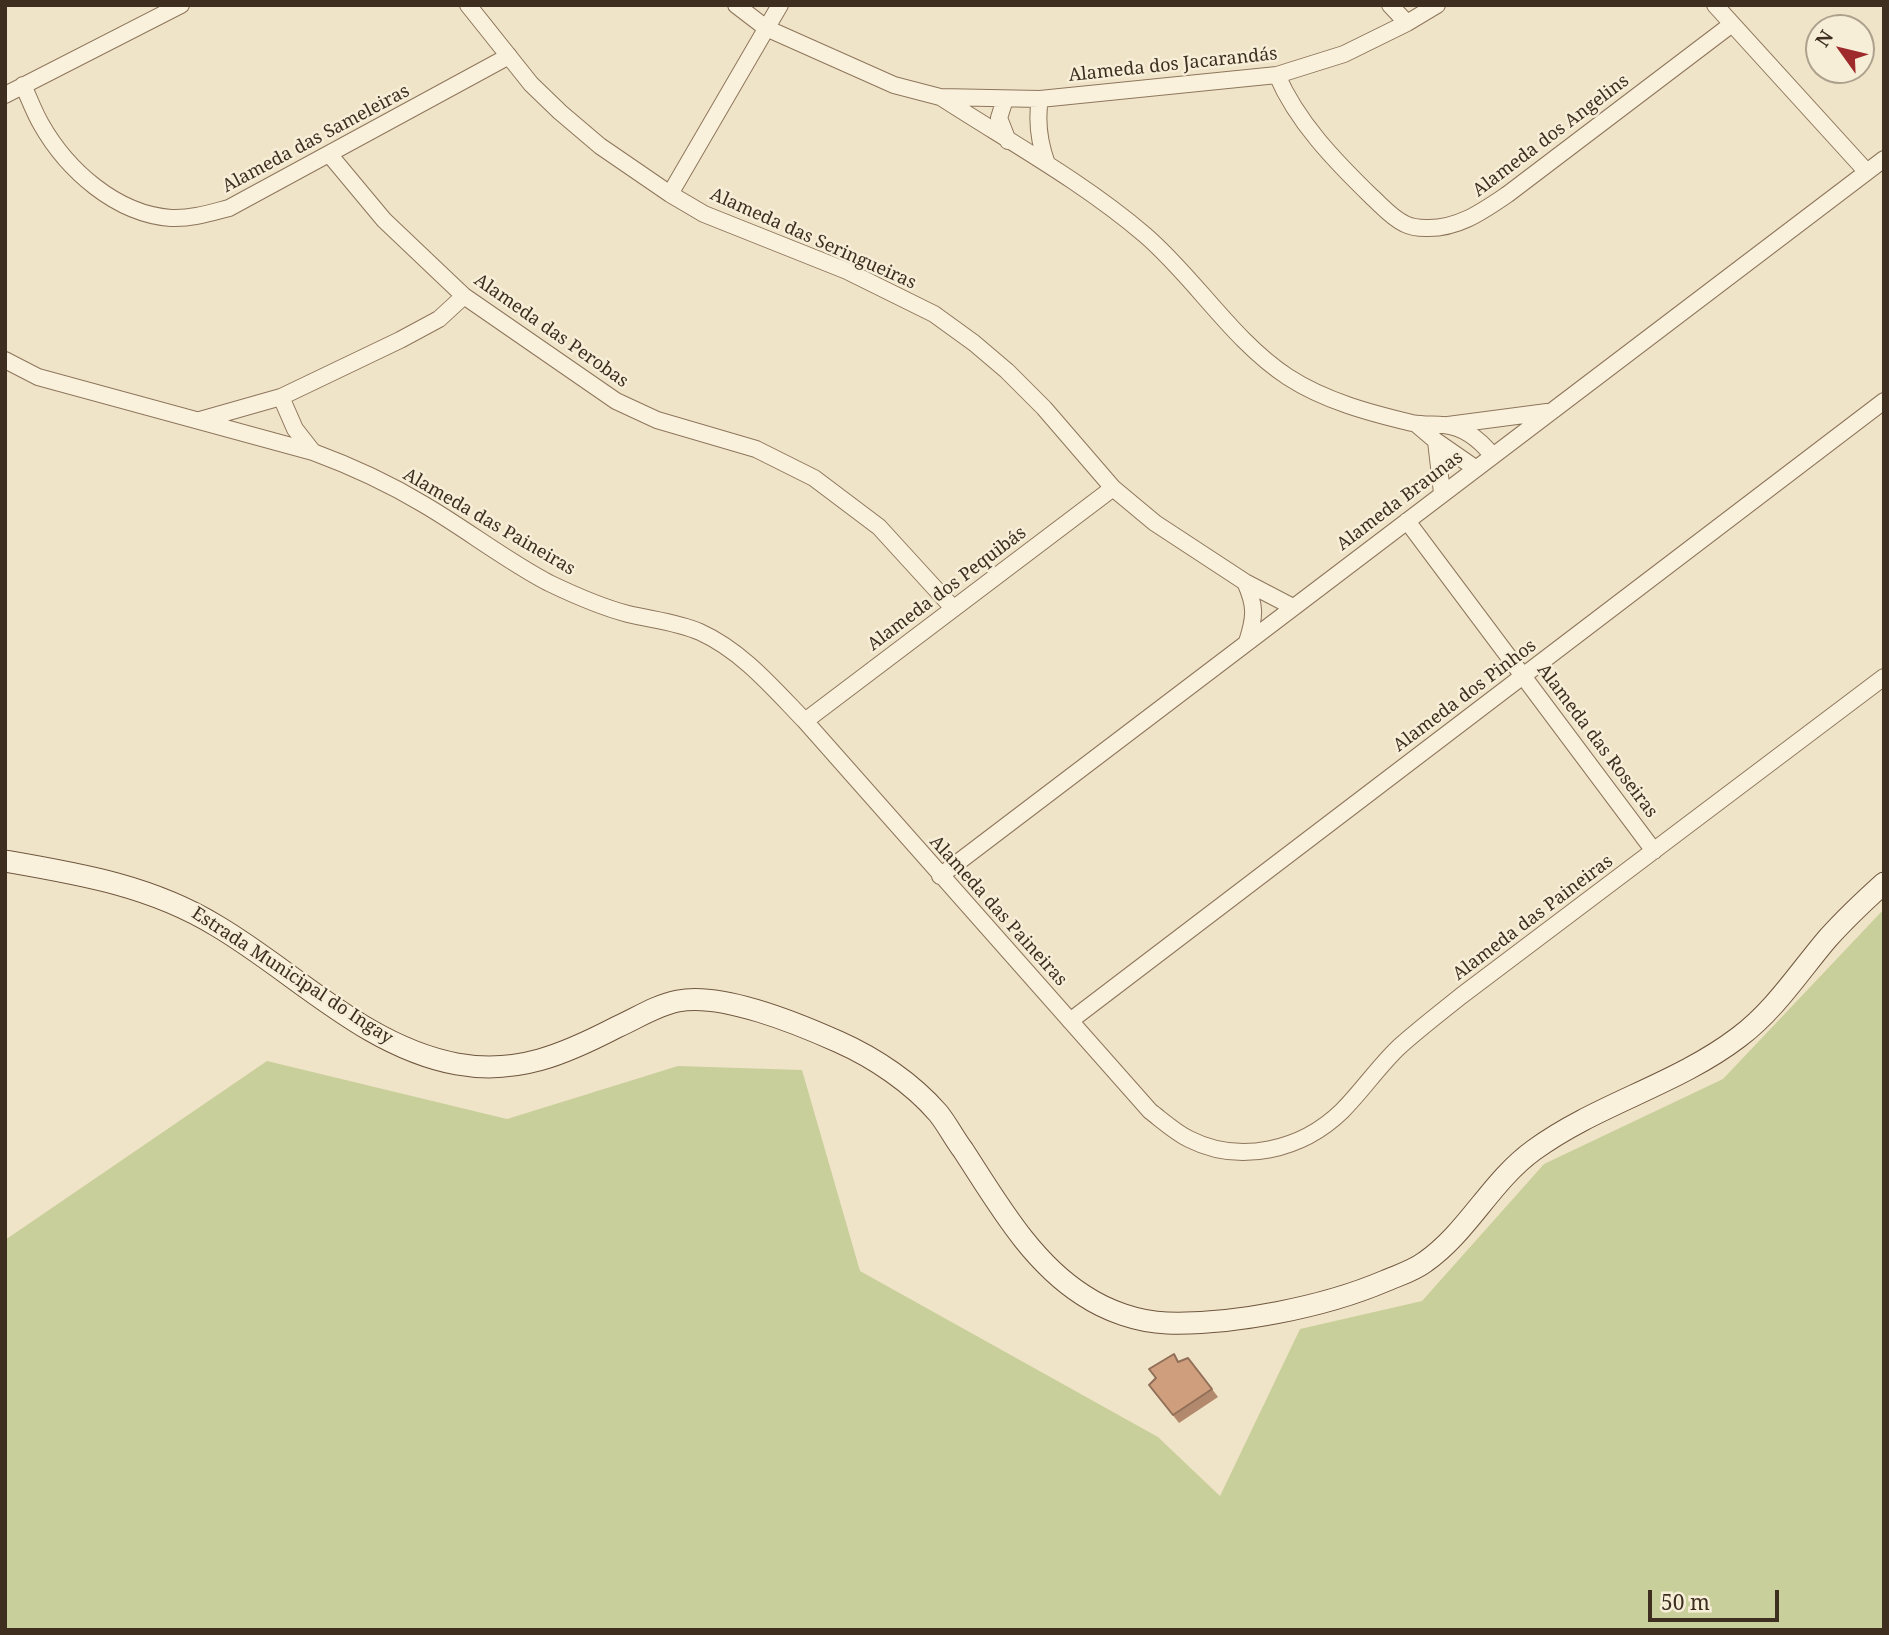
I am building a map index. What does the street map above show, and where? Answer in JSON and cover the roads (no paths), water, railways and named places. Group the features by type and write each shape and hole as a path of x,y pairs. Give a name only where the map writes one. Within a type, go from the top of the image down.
{"street":[{"path":"5,95 181,5"},
{"name":"Alameda das Seringueiras","path":"468,5 531,84 600,146 704,214 847,271 934,314 1007,371 1044,408 1112,488 1184,544 1245,582 1293,607"},
{"path":"736,5 766,28 866,74 894,85 940,97 1047,164 1144,235 1253,348 1289,378 1326,397 1416,424 1447,425 1550,412"},
{"path":"670,194 780,5"},
{"path":"1390,5 1407,23"},
{"name":"Alameda dos Jacarandás","path":"940,97 1040,99 1277,75 1344,54 1437,5"},
{"path":"1715,5 1877,166"},
{"name":"Alameda dos Angelins","path":"1277,75 1293,107 1307,125 1350,175 1388,212 1406,225 1445,227 1476,216 1508,194 1732,24"},
{"name":"Alameda das Sameleiras","path":"23,85 41,124 60,153 83,178 117,201 147,213 171,218 197,216 229,208 509,56"},
{"path":"1005,99 999,118 1008,141"},
{"path":"1040,99 1038,136 1047,164"},
{"name":"Alameda das Perobas","path":"329,154 384,220 464,296 616,401 656,420 756,449 814,478 879,527 953,608"},
{"name":"Alameda Braunas","path":"940,876 1877,166"},
{"path":"199,420 281,397 400,340 439,318 464,296"},
{"name":"Alameda das Paineiras","path":"5,360 38,377 313,452 352,467 423,504 548,582 626,613 673,622 732,650 805,721 1150,1111 1190,1140 1241,1154 1290,1144 1319,1130 1341,1112 1399,1047 1461,996 1884,677"},
{"path":"281,397 295,429 313,452"},
{"name":"Alameda dos Pinhos","path":"1070,1021 1884,401"},
{"path":"248,406 250,435"},
{"path":"1416,424 1475,468"},
{"path":"1447,425 1472,435 1492,456"},
{"path":"1436,441 1442,494"},
{"name":"Alameda dos Pequibás","path":"805,721 1112,488"},
{"name":"Alameda das Roseiras","path":"1407,521 1654,851"},
{"path":"1245,582 1253,600 1254,621 1247,642"},
{"name":"Estrada Municipal do Ingay","path":"5,862 114,882 173,902 221,928 382,1036 429,1058 452,1063 507,1066 543,1060 576,1049 658,1007 683,999 724,1002 839,1042 873,1060 911,1086 939,1115 1028,1244 1056,1274 1084,1296 1113,1310 1135,1318 1166,1323 1235,1319 1300,1307 1362,1291 1419,1266 1443,1248 1508,1173 1532,1151 1565,1131 1697,1065 1760,1020 1829,937 1884,883"}]}
